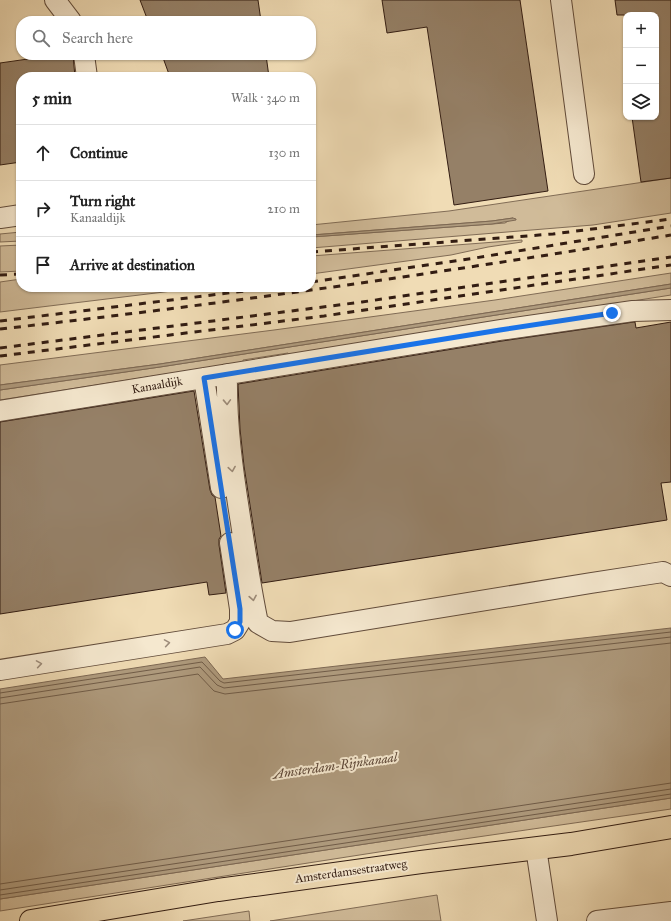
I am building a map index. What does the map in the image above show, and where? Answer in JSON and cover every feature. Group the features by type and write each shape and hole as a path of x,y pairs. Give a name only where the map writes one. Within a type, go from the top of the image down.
{"main road":[{"name":"Amsterdamsestraatweg","path":"31,921 218,890 421,862 571,844 671,827"}],"street":[{"path":"55,0 67,16"},
{"path":"561,0 584,174"},
{"path":"85,60 86,72"},
{"path":"0,218 16,216"},
{"name":"Kanaaldijk","path":"0,411 612,313 646,310 671,310"},
{"path":"227,374 231,461 247,563 258,623 272,631 290,632 591,582 667,574"},
{"path":"0,670 227,634 235,630 240,622 240,609 204,378"},
{"path":"536,848 547,921"},
{"path":"597,921 671,912"}],"shaded area":[{"path":"671,178 671,213 593,225 316,248 316,237 505,223 513,218 492,221 316,235 316,224 449,211"},
{"path":"16,232 16,241 0,242 0,234"},
{"path":"522,240 522,242 488,247 451,255 316,273 316,256"},
{"path":"16,245 16,271 0,272 0,246"},
{"path":"671,273 671,284 160,364 0,385 0,365 495,300"},
{"path":"16,280 16,292 164,292 0,312 0,282"},
{"path":"671,288 671,295 289,355 288,353 243,360 243,362 0,400 0,390 160,367"},
{"path":"671,798 671,809 443,842 0,911 0,899"},
{"path":"437,895 441,921 270,921"},
{"path":"249,911 250,921 183,921"}],"water":[{"path":"513,218 516,219 492,224 316,237 316,235 492,221"},
{"path":"671,284 671,288 160,367 0,390 0,385 160,364"},
{"name":"Amsterdam-Rijnkanaal","path":"671,628 671,798 0,899 0,689 205,657 223,679"}],"building":[{"path":"140,0 258,0 260,16 146,16"},
{"path":"382,0 520,0 548,191 454,205 427,27 387,33"},
{"path":"615,0 671,0 671,178 641,182 632,120 659,120 659,12 623,12 623,15 617,15"},
{"path":"21,60 73,60 75,72 16,72 16,163 0,165 0,63"},
{"path":"164,60 267,60 268,72 168,72"},
{"path":"635,322 636,328 671,322 671,482 661,483 667,520 262,583 244,466 240,429 238,384 502,341"},
{"path":"194,391 210,490 212,495 215,497 221,536 219,539 219,545 226,593 209,595 207,582 0,614 0,422"}],"railway":[{"path":"316,252 553,234 671,219"},
{"path":"316,281 475,258 671,226"},
{"path":"316,289 504,262 671,235"},
{"path":"0,348 362,302 671,257"},
{"path":"0,356 324,316 671,265"},
{"path":"0,275 16,274"},
{"path":"0,321 236,292"},
{"path":"0,329 168,309 292,292"}],"route":[{"path":"235,630 240,622 240,609 204,378 612,313"}]}
